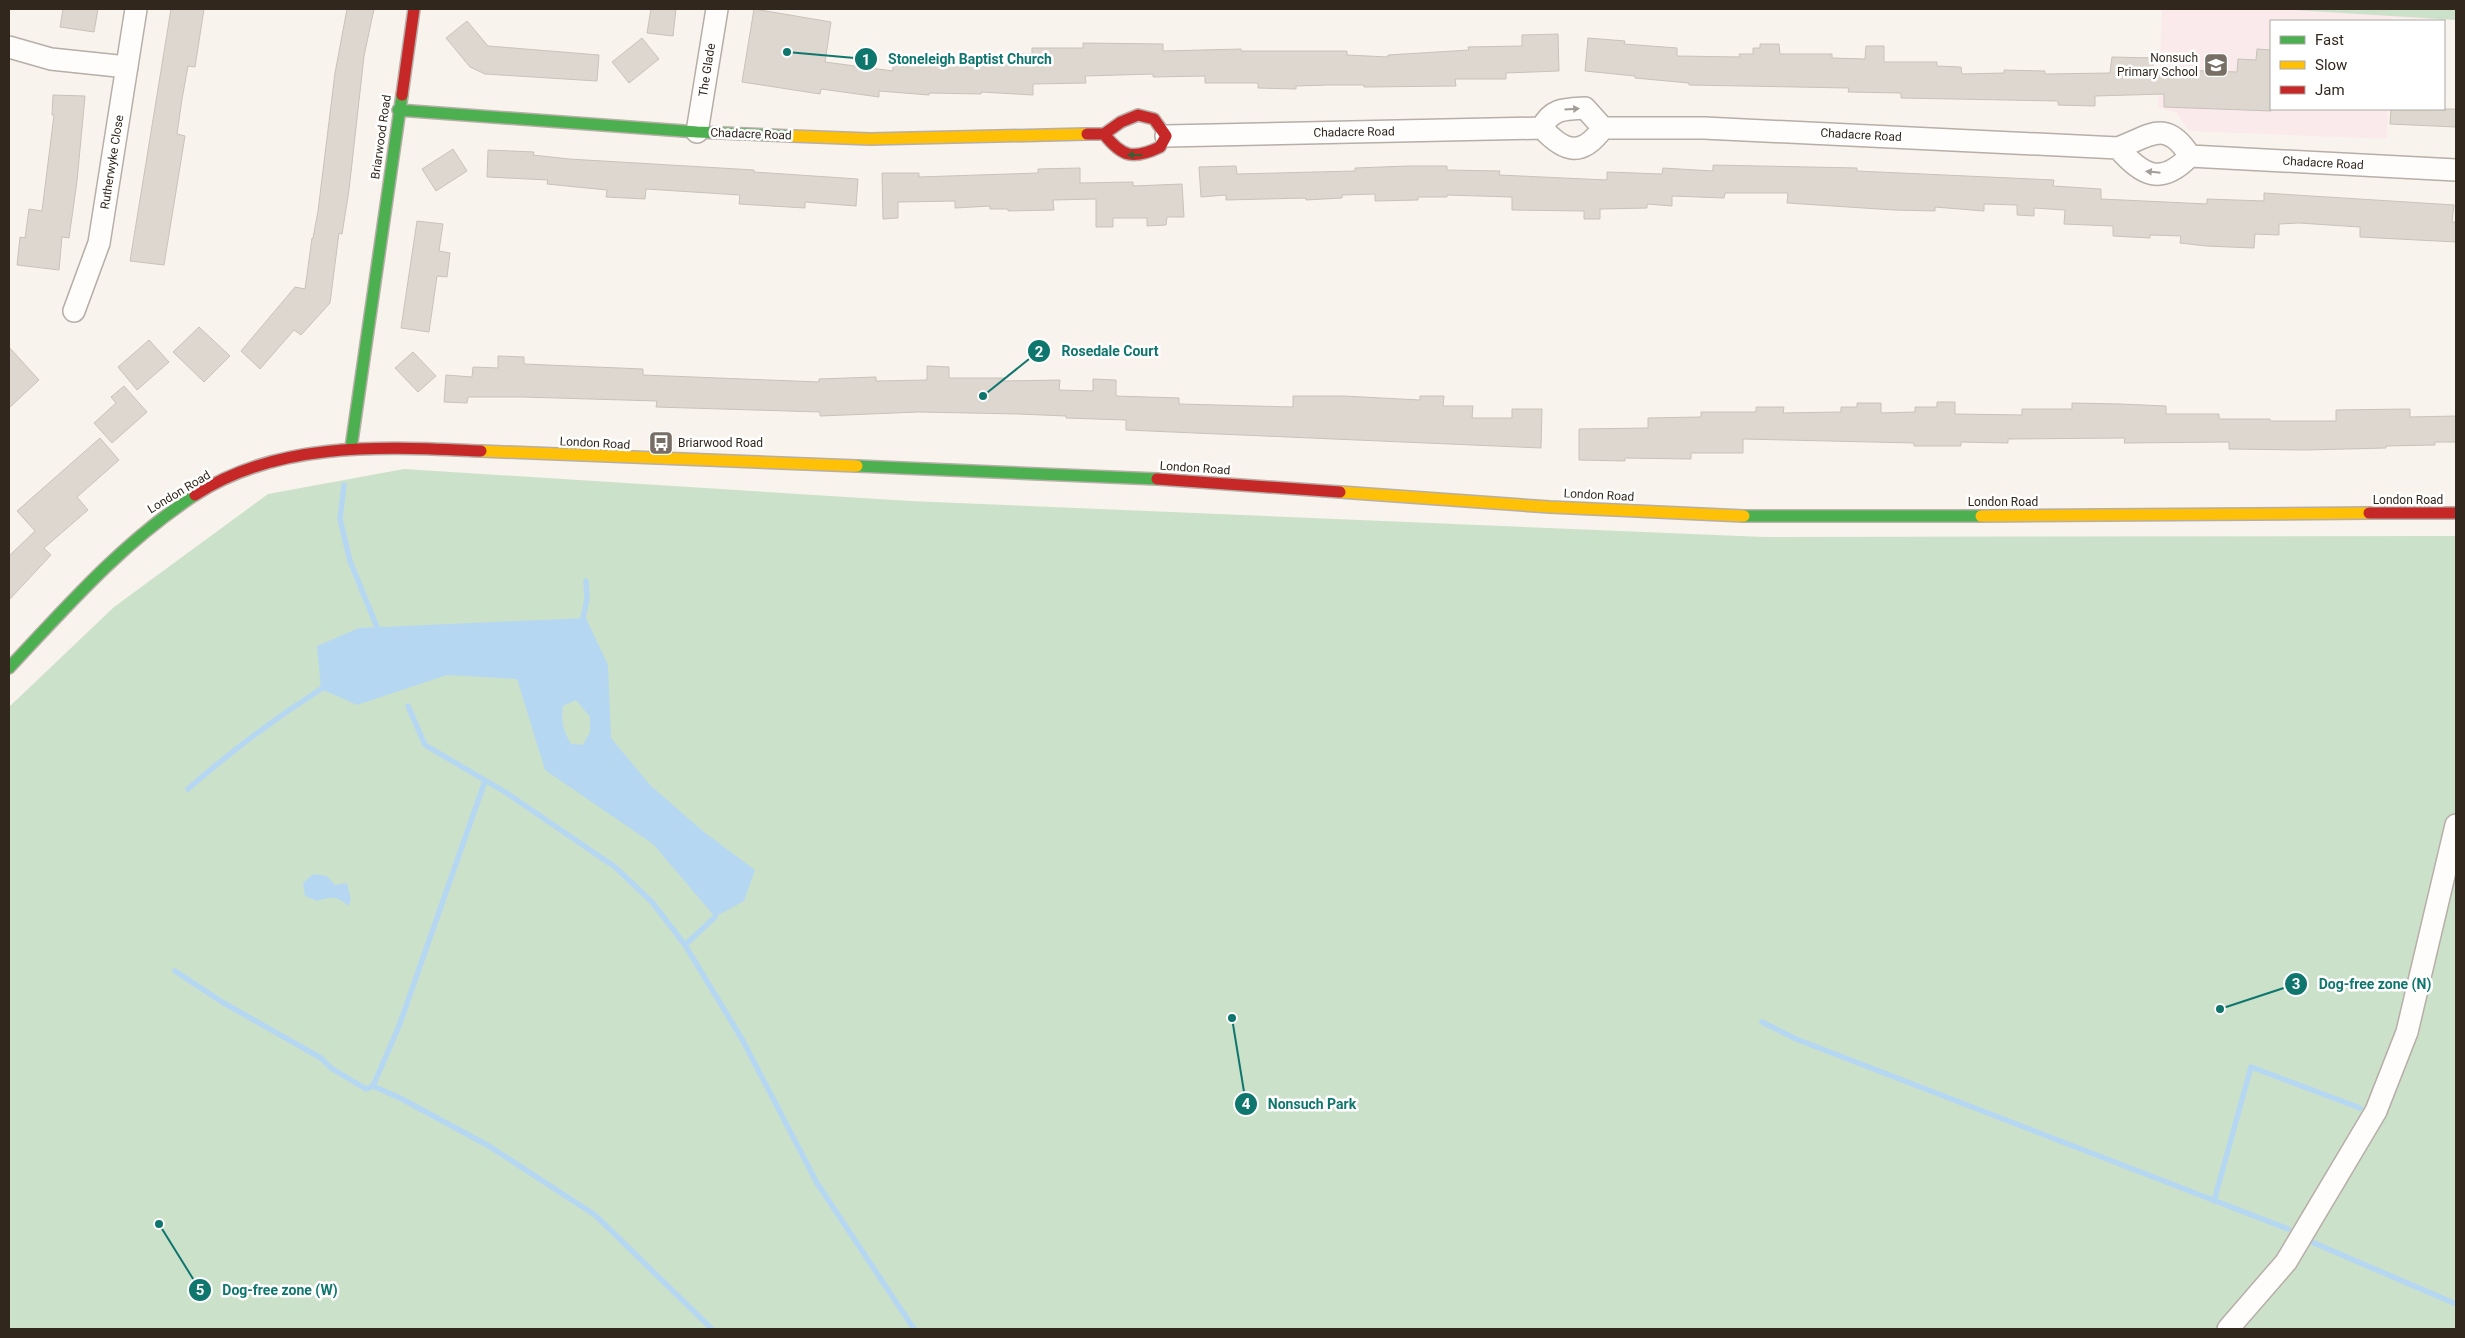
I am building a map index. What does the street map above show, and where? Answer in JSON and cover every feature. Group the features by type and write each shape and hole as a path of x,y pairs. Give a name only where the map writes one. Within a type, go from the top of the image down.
{"main road":[{"name":"Briarwood Road","path":"351,448 414,9"},
{"name":"Chadacre Road","path":"398,110 697,132 870,139 1104,134"},
{"path":"1137,114 1162,124 1166,136 1160,148 1137,157 1123,153 1113,146 1104,134 1124,118 1137,114"},
{"name":"London Road","path":"9,668 102,568 152,524 206,490 247,470 287,457 351,448 413,448 1122,477 1550,507 1756,517 2456,513"}],"street":[{"name":"Rutherwyke Close","path":"74,311 99,243 136,9"},
{"name":"The Glade","path":"697,132 717,9"},
{"path":"9,47 51,59 127,67"},
{"path":"1585,108 1603,128 1594,140 1584,147 1567,149 1554,141 1542,128 1546,120 1557,110 1585,108"},
{"name":"Chadacre Road","path":"1166,136 1542,128"},
{"name":"Chadacre Road","path":"1603,128 1704,128 2118,148 2147,134 2158,132 2178,139 2190,156 2456,170"},
{"path":"2118,148 2141,171 2152,173 2166,173 2179,167 2190,156"},
{"path":"2228,1329 2286,1262 2376,1111 2406,1032 2456,825"}],"shaded area":[{"name":"Nonsuch Primary School","path":"2162,9 2456,9 2456,20 2392,18 2392,20 2270,20 2270,110 2388,110 2387,139 2189,131 2176,112 2158,108"}],"green space":[{"path":"2276,9 2456,9 2456,20"},
{"path":"404,469 910,501 1764,537 2456,536 2456,1329 9,1329 9,707 114,607 268,494"}],"water":[{"path":"586,618 608,665 611,738 651,786 704,832 755,870 744,901 715,917 653,844 545,770 517,679 447,675 357,705 321,689 317,646 359,628","holes":["576,700 590,717 590,732 583,745 571,744 563,725 563,706"]},
{"path":"313,874 327,876 335,885 347,883 351,900 348,906 337,899 330,898 317,901 305,896 303,883"}],"building":[{"path":"63,9 98,9 94,32 60,27"},
{"path":"171,9 204,9 195,67 188,66 182,99 177,134 185,136 164,265 130,261"},
{"path":"347,9 374,9 364,56 349,190 342,234 339,233 330,303 301,335 294,330 260,369 241,351 295,287 305,289 318,211 335,73"},
{"path":"651,9 676,9 673,36 647,33"},
{"path":"754,9 831,22 825,62 893,71 893,65 910,67 911,55 963,60 963,57 982,57 982,63 1015,64 1015,54 1032,54 1032,48 1083,48 1083,43 1163,44 1163,51 1241,49 1241,51 1347,51 1347,55 1388,57 1388,55 1469,50 1468,47 1522,46 1522,35 1558,34 1559,71 1506,73 1506,79 1455,79 1456,86 1364,87 1364,85 1328,85 1296,86 1296,89 1258,88 1258,83 1205,83 1205,76 1153,77 1153,74 1085,76 1086,83 1033,84 1033,95 981,92 981,94 929,93 929,95 879,91 879,97 821,89 820,94 742,82"},
{"path":"467,21 488,46 599,55 597,81 485,74 470,67 446,38"},
{"path":"642,38 659,59 629,83 612,62"},
{"path":"1588,38 1625,41 1624,44 1677,48 1677,56 1740,57 1739,54 1753,54 1753,48 1760,48 1760,44 1779,44 1780,54 1832,54 1832,58 1865,59 1866,46 1884,46 1884,62 1937,62 1937,66 1961,67 1962,74 2004,73 2004,70 2045,71 2045,74 2110,73 2112,57 2153,58 2153,69 2237,72 2238,59 2256,60 2257,49 2270,50 2271,111 2164,107 2164,94 2095,96 2095,106 2058,105 2058,101 1901,98 1901,93 1848,92 1849,88 1689,85 1689,83 1585,71"},
{"path":"53,95 85,96 77,181 69,238 62,237 59,270 17,265 20,237 25,238 29,209 42,211 54,115 52,115"},
{"path":"2456,109 2456,127 2390,124 2391,110"},
{"path":"453,149 467,171 436,191 422,169"},
{"path":"488,150 534,152 533,155 569,159 754,170 754,172 858,179 856,206 805,202 805,208 739,204 740,195 646,189 645,199 606,197 607,190 547,184 548,180 487,177"},
{"path":"1713,165 1857,168 1857,171 2054,180 2053,186 2101,189 2101,199 2207,204 2207,199 2264,201 2264,193 2454,205 2452,222 2456,222 2456,242 2360,237 2360,227 2299,223 2279,224 2279,235 2255,234 2254,248 2206,246 2180,243 2181,236 2150,235 2150,238 2113,236 2113,226 2064,224 2065,210 2034,208 2034,216 2017,215 2017,205 1984,204 1984,211 1935,207 1935,211 1894,210 1787,203 1788,193 1725,193 1724,198 1672,196 1672,206 1647,204 1647,208 1600,209 1600,219 1584,219 1584,211 1512,210 1512,197 1447,195 1447,197 1418,197 1418,200 1375,201 1375,194 1342,195 1342,198 1306,200 1306,198 1226,200 1226,195 1201,197 1199,167 1236,166 1237,174 1355,171 1355,168 1447,166 1447,170 1500,171 1499,175 1607,180 1607,172 1662,174 1663,168 1713,171"},
{"path":"1080,168 1080,183 1133,182 1133,186 1182,184 1184,217 1167,217 1166,225 1147,226 1147,218 1113,218 1113,227 1096,227 1096,199 1053,200 1054,210 1008,211 1008,209 990,209 990,206 955,208 955,201 898,202 898,218 883,219 882,173 919,173 919,177 1038,173 1038,169"},
{"path":"417,221 443,224 439,251 450,253 447,277 437,276 429,332 401,328"},
{"path":"199,327 230,356 204,382 173,352"},
{"path":"149,340 169,362 137,390 118,367"},
{"path":"9,347 39,380 9,408"},
{"path":"413,352 436,376 418,392 395,368"},
{"path":"498,356 524,357 524,364 643,369 643,375 819,382 819,379 876,377 876,381 927,380 927,366 949,367 949,378 1004,378 1004,381 1060,380 1059,390 1093,391 1093,379 1116,380 1116,396 1179,398 1179,404 1293,407 1293,396 1343,396 1420,400 1420,396 1444,396 1443,406 1473,406 1472,418 1512,418 1512,409 1542,409 1541,448 1126,430 1126,420 1066,418 1066,416 919,412 820,416 820,412 656,407 657,401 523,397 468,397 467,403 444,402 446,375 472,377 473,367 498,368"},
{"path":"124,386 147,412 112,443 94,423 116,403 111,397"},
{"path":"1937,402 1955,402 1955,414 2022,415 2022,409 2072,409 2072,403 2120,404 2166,406 2166,414 2219,414 2219,419 2270,419 2270,421 2336,421 2336,410 2410,409 2410,417 2456,416 2456,442 2435,442 2435,445 2386,446 2386,448 2306,450 2229,449 2229,442 2124,443 2125,438 2008,439 2008,443 1961,442 1961,446 1914,446 1914,443 1743,439 1743,453 1691,453 1691,459 1625,458 1625,461 1579,460 1579,429 1648,428 1648,418 1701,417 1701,412 1756,412 1756,407 1784,407 1783,413 1841,412 1841,407 1857,407 1857,403 1881,403 1881,413 1915,412 1915,407 1937,407"},
{"path":"100,438 119,460 77,497 88,510 44,548 51,555 9,600 9,556 35,531 17,511"}],"waterway":[{"path":"344,485 340,519 350,561 377,627"},
{"path":"583,618 587,599 586,581"},
{"path":"188,789 253,736 321,689"},
{"path":"408,706 425,745 505,792 615,867 652,902 685,945"},
{"path":"175,971 222,1002 321,1058 331,1068 366,1089 373,1086 399,1026 485,781"},
{"path":"715,917 685,945 742,1039 817,1183 914,1329"},
{"path":"1762,1022 1796,1039 2288,1229"},
{"path":"2214,1201 2251,1067 2360,1108"},
{"path":"373,1086 400,1098 489,1146 595,1215 712,1329"},
{"path":"2307,1240 2456,1304"}],"traffic: fast":[{"path":"351,448 402,95"},
{"path":"398,110 697,132 792,136"},
{"path":"857,466 1157,479"},
{"path":"9,668 74,598 120,554 169,513 195,495"},
{"path":"1744,516 1981,516"}],"traffic: slow":[{"path":"792,136 870,139 1087,134"},
{"path":"481,451 857,466"},
{"path":"1340,492 1550,507 1744,516"},
{"path":"1981,516 2369,513"}],"traffic: jam":[{"path":"402,95 414,9"},
{"path":"1087,134 1104,134 1121,122 1138,115 1154,119 1166,136 1160,147 1135,155 1123,152 1117,148 1104,134"},
{"path":"195,495 228,477 262,464 297,456 370,449 407,448 481,451"},
{"path":"1157,479 1340,492"},
{"path":"2369,513 2456,513"}],"place":[{"name":"Stoneleigh Baptist Church","path":"787,52"},
{"name":"Nonsuch Primary School","path":"2216,65"},
{"name":"Rosedale Court","path":"983,396"},
{"name":"Briarwood Road","path":"661,443"},
{"name":"Dog-free zone (N)","path":"2220,1009"},
{"name":"Nonsuch Park","path":"1232,1018"},
{"name":"Dog-free zone (W)","path":"159,1224"}]}
